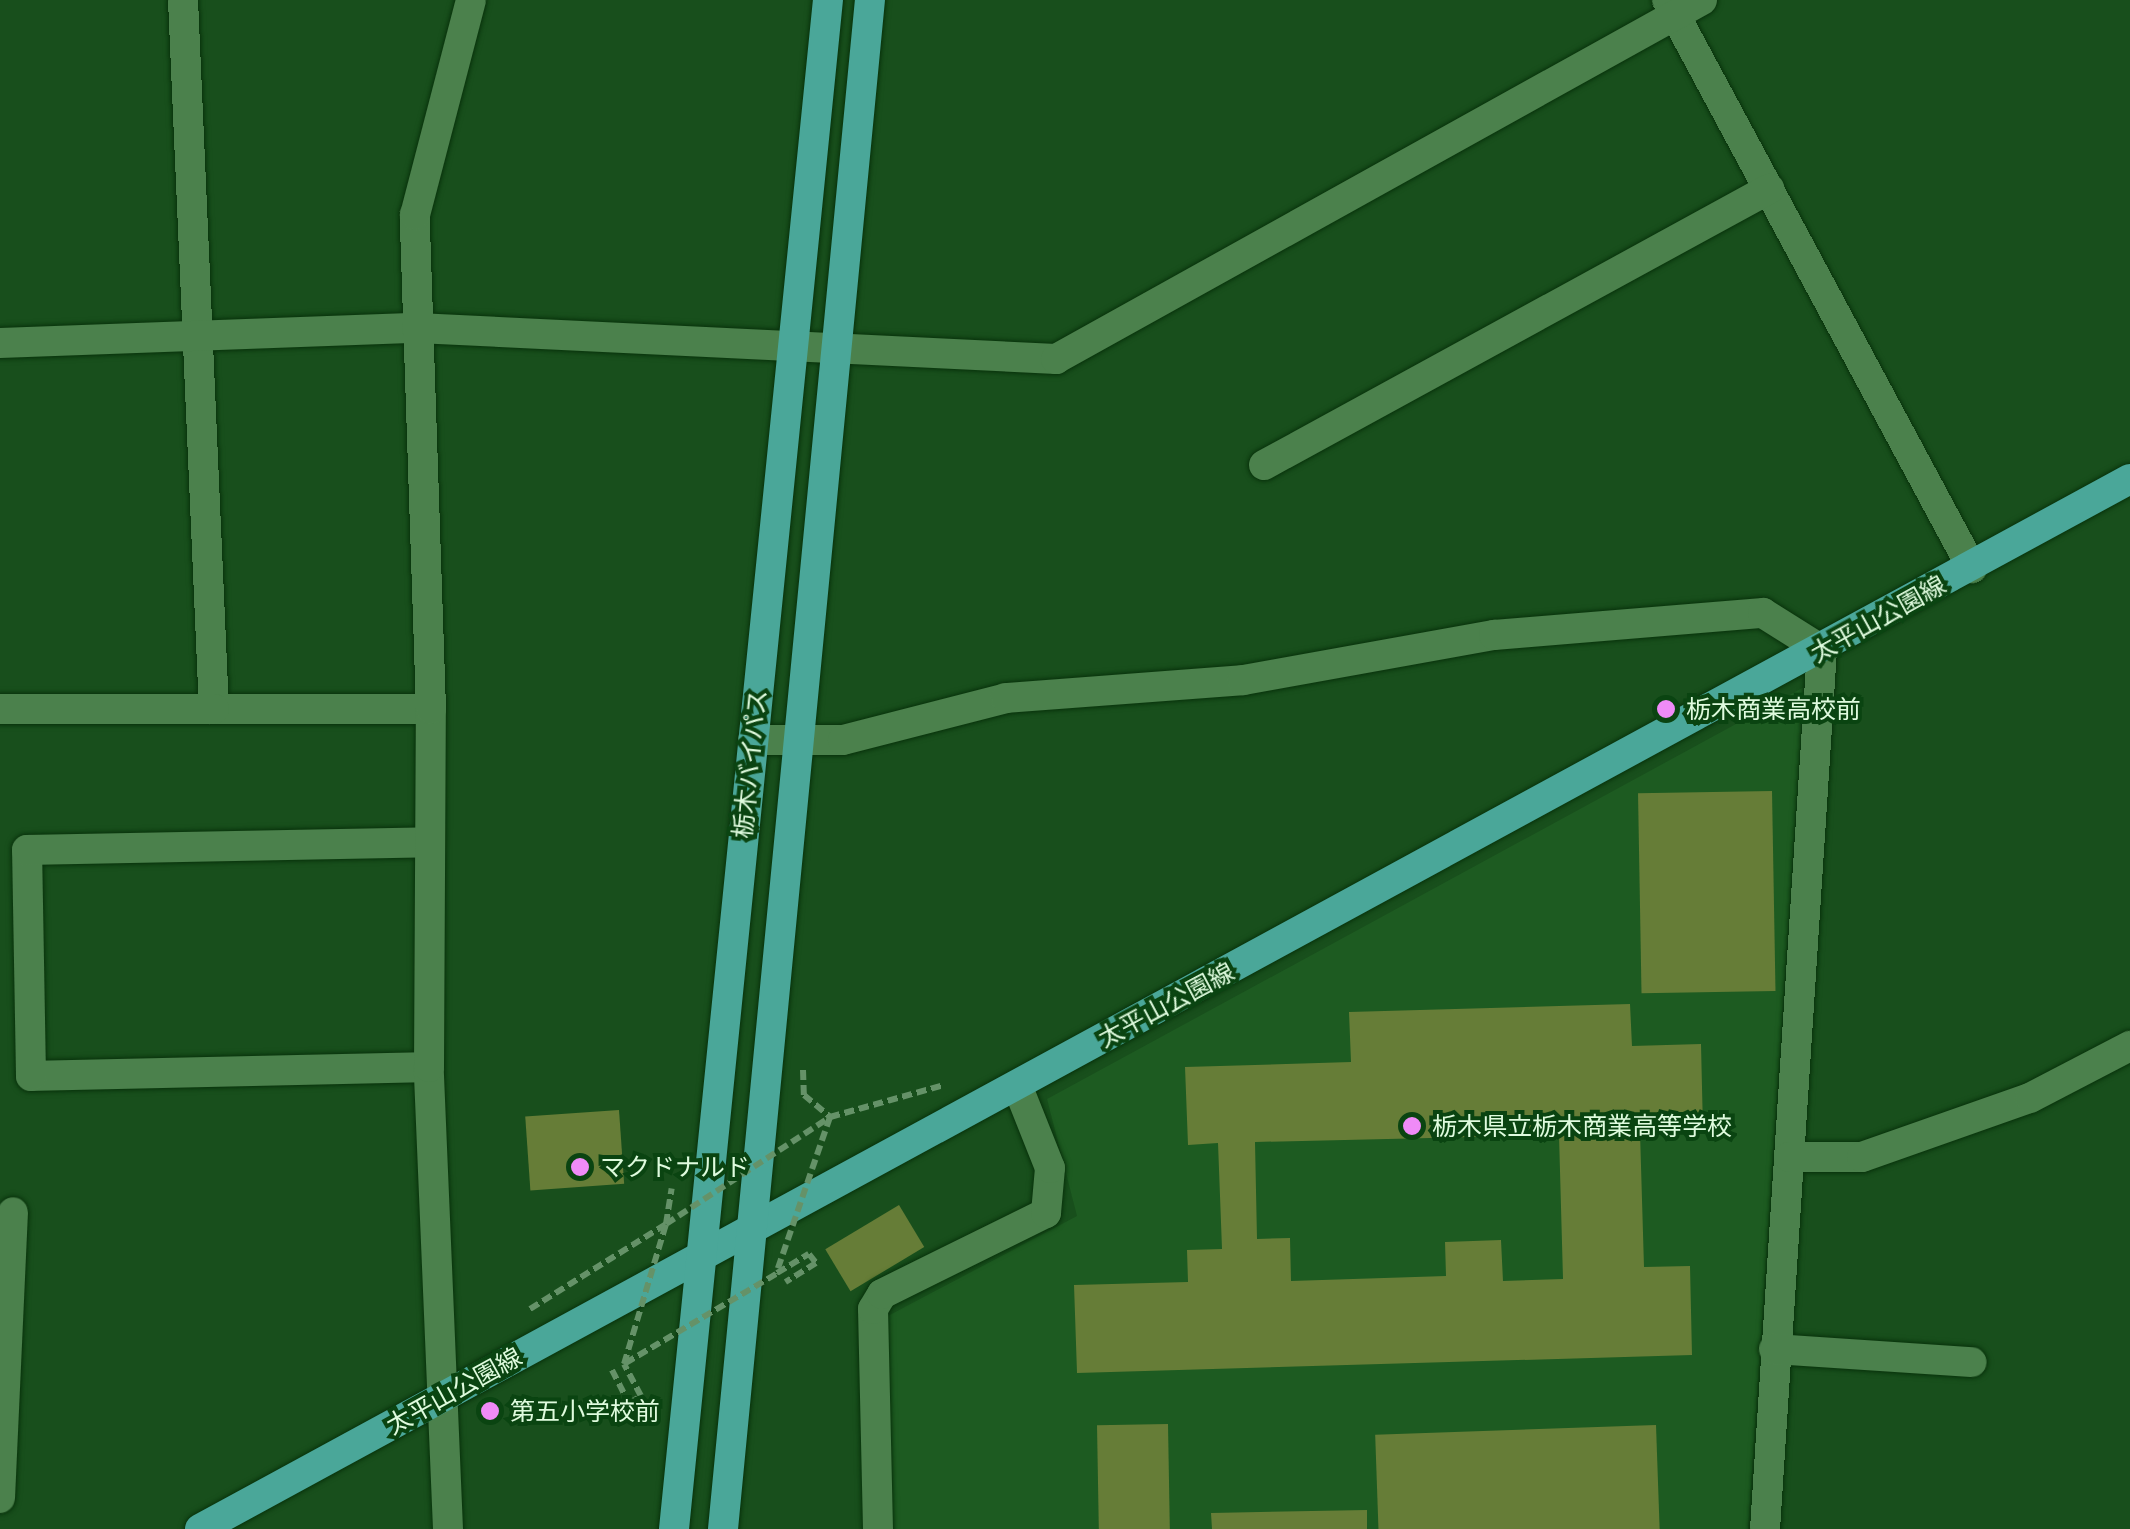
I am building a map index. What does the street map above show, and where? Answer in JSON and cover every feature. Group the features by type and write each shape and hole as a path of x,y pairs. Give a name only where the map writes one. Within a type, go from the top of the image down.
{"main road":[{"name":"栃木バイパス","path":"674,1529 696,1259 828,0"},
{"name":"栃木バイパス","path":"723,1529 833,352 870,0"},
{"name":"太平山公園線","path":"200,1529 1822,650 2130,479"}],"street":[{"path":"183,0 201,336 214,710"},
{"path":"448,1529 447,1394 429,1068 430,709 415,215 471,0"},
{"path":"0,343 416,328 833,352 1056,358 1671,7 1702,0"},
{"path":"1671,7 1972,568"},
{"path":"1264,466 1769,189"},
{"path":"753,740 843,740 1006,698 1244,680 1494,634 1763,613 1822,650 1764,1529"},
{"path":"0,709 430,709"},
{"path":"429,1068 30,1076 27,850 430,842"},
{"path":"1789,1157 1862,1156 2030,1098 2130,1046"},
{"path":"878,1529 873,1309 882,1294 1046,1213 1050,1168 1017,1085"},
{"path":"0,1498 13,1212"},
{"path":"1774,1349 1972,1362"}],"path":[{"path":"803,1059 804,1096 830,1117"},
{"path":"516,1318 830,1117 955,1082"},
{"path":"776,1274 830,1117"},
{"path":"612,1370 629,1403 641,1396 624,1364 666,1224 675,1170"},
{"path":"624,1364 809,1254 816,1263 786,1282"}],"shaded area":[{"name":"栃木県立栃木商業高等学校","path":"1804,687 1748,1529 893,1529 886,1317 1077,1216 1047,1099"}],"building":[{"path":"1772,791 1775,991 1642,993 1638,793"},
{"path":"1630,1004 1632,1046 1701,1044 1703,1130 1640,1132 1644,1267 1690,1266 1692,1355 1077,1373 1074,1285 1188,1282 1187,1250 1222,1249 1218,1143 1188,1145 1185,1067 1351,1062 1349,1012","holes":["1559,1135 1563,1279 1503,1281 1501,1240 1445,1242 1446,1276 1291,1281 1290,1238 1257,1239 1255,1142"]},
{"path":"619,1110 624,1184 530,1190 525,1117"},
{"path":"899,1205 924,1247 851,1291 825,1249"},
{"path":"1168,1424 1170,1529 1099,1529 1097,1425"},
{"path":"1656,1425 1660,1529 1378,1529 1375,1435"},
{"path":"1367,1510 1367,1529 1212,1529 1211,1513"}],"place":[{"name":"栃木商業高校前","path":"1666,709"},
{"name":"栃木県立栃木商業高等学校","path":"1412,1126"},
{"name":"マクドナルド","path":"580,1167"},
{"name":"第五小学校前","path":"490,1411"}]}
